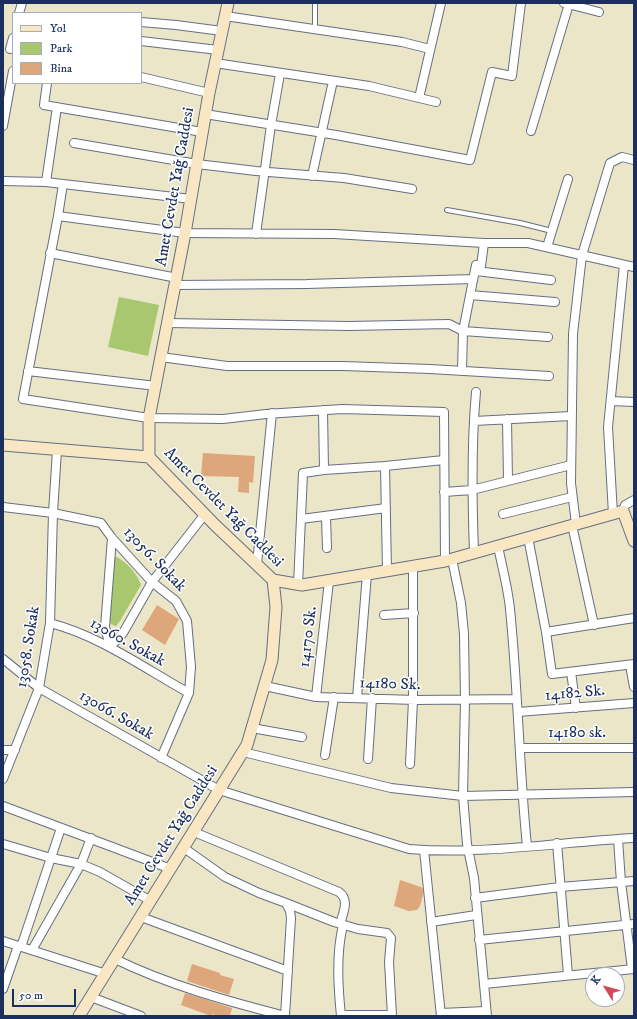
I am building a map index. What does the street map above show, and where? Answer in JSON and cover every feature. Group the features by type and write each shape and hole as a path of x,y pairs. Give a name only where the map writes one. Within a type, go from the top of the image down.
{"main road":[{"name":"Amet Cevdet Yağ Caddesi","path":"79,1016 248,745 272,660 276,607 273,580 204,514 149,457 149,418 185,233 205,114 228,3"},
{"path":"3,445 149,457"},
{"path":"273,580 298,585 448,560 618,513 634,541"}],"street":[{"path":"419,98 441,3"},
{"path":"205,114 321,132 470,160 492,72 512,76 521,3"},
{"path":"531,131 566,4 599,12"},
{"path":"225,16 402,42 430,49"},
{"path":"142,22 222,31"},
{"path":"142,41 218,50"},
{"path":"215,63 280,74 369,86 436,102"},
{"path":"256,234 271,125 280,74"},
{"path":"3,126 12,76"},
{"path":"142,77 209,93"},
{"path":"312,176 333,81"},
{"path":"47,84 44,105 202,132"},
{"path":"46,182 57,107"},
{"path":"74,143 197,164 264,172 344,178 412,189"},
{"path":"594,625 574,525 571,465 573,334 582,255 610,163 622,157 634,160"},
{"path":"547,247 568,179"},
{"path":"3,181 46,182 191,198"},
{"path":"63,184 24,399 149,418 223,419 272,413 342,409 444,412 444,492 448,560 461,603 464,634 465,700 463,796 468,851 474,878 476,915 486,1013 441,1014 424,850"},
{"path":"58,216 185,233 334,234 484,243 528,243 634,267"},
{"path":"462,371 464,332 470,295 476,265 480,266 484,243"},
{"path":"50,253 176,281 344,283 473,279"},
{"path":"618,513 608,427 624,265"},
{"path":"476,271 551,280"},
{"path":"470,295 555,302"},
{"path":"168,323 349,326 449,324 464,332 548,337"},
{"path":"161,357 227,366 343,366 549,376"},
{"path":"28,371 156,386"},
{"path":"474,552 472,490 476,392"},
{"path":"611,401 634,402"},
{"path":"323,410 324,470"},
{"path":"256,564 272,413"},
{"path":"474,421 571,416"},
{"path":"507,419 508,481"},
{"name":"13058. Sokak","path":"3,779 39,688 50,623 53,513 58,450"},
{"path":"298,585 303,473 444,460"},
{"path":"444,492 472,490 571,465"},
{"path":"385,466 387,571"},
{"path":"503,514 572,497"},
{"path":"618,513 625,505 634,500"},
{"name":"13056. Sokak","path":"3,507 53,513 101,524 152,582 176,601 187,621 190,667 188,693 161,758"},
{"path":"301,519 326,517 386,508"},
{"path":"112,538 104,628 110,647 123,633 152,582 204,514"},
{"path":"326,517 327,548"},
{"path":"528,537 546,632 552,674 632,665 634,687"},
{"path":"498,546 510,607 518,712 522,795 527,846"},
{"path":"410,764 413,700 413,566"},
{"path":"357,698 367,574"},
{"name":"14170 Sk.","path":"316,697 329,581"},
{"path":"384,615 414,613"},
{"path":"546,632 634,618"},
{"name":"13060. Sokak","path":"50,623 70,628 110,647 188,693"},
{"name":"13066. Sokak","path":"3,659 39,688 219,790 409,849 468,851 634,838"},
{"path":"571,672 576,708"},
{"name":"14180 Sk.","path":"265,686 316,697 413,700 516,699"},
{"path":"325,755 334,697"},
{"path":"368,759 372,698"},
{"name":"14182 Sk.","path":"518,712 634,703"},
{"path":"252,728 302,737"},
{"name":"14180 sk.","path":"520,748 634,748"},
{"path":"3,750 15,750"},
{"path":"243,752 391,788 463,796 634,792"},
{"path":"3,806 171,869"},
{"path":"3,989 20,946 61,828"},
{"path":"184,848 225,876 259,893 342,924 358,929 387,933 391,938 390,962 392,1015 341,1015 339,990 339,942 342,924 345,907 343,895 339,892 194,832"},
{"path":"32,950 81,864 91,838"},
{"path":"484,984 633,969 630,925 621,882 618,839"},
{"path":"557,843 568,975"},
{"path":"3,844 51,858 81,864 100,872 151,901"},
{"path":"475,898 560,887 634,881"},
{"path":"115,959 143,972 242,1005 285,1016 291,918 290,910 286,903"},
{"path":"431,922 476,915"},
{"path":"141,917 288,971"},
{"path":"479,940 630,925"},
{"path":"3,941 106,974"},
{"path":"91,997 141,1016"}],"lane":[{"path":"315,3 315,30"},
{"path":"447,210 520,223 552,231"}],"green space":[{"path":"119,297 159,305 148,356 108,347"},
{"path":"115,556 124,561 131,568 141,585 116,626 111,624 109,619"}],"building":[{"path":"203,453 255,456 253,483 249,482 249,493 238,492 239,477 201,476"},
{"path":"157,605 179,619 165,645 142,630"},
{"path":"400,880 423,889 420,906 417,910 409,911 394,906"},
{"path":"192,964 234,979 229,995 187,981"},
{"path":"185,993 232,1008 230,1016 218,1016 212,1014 211,1016 181,1005"}]}
